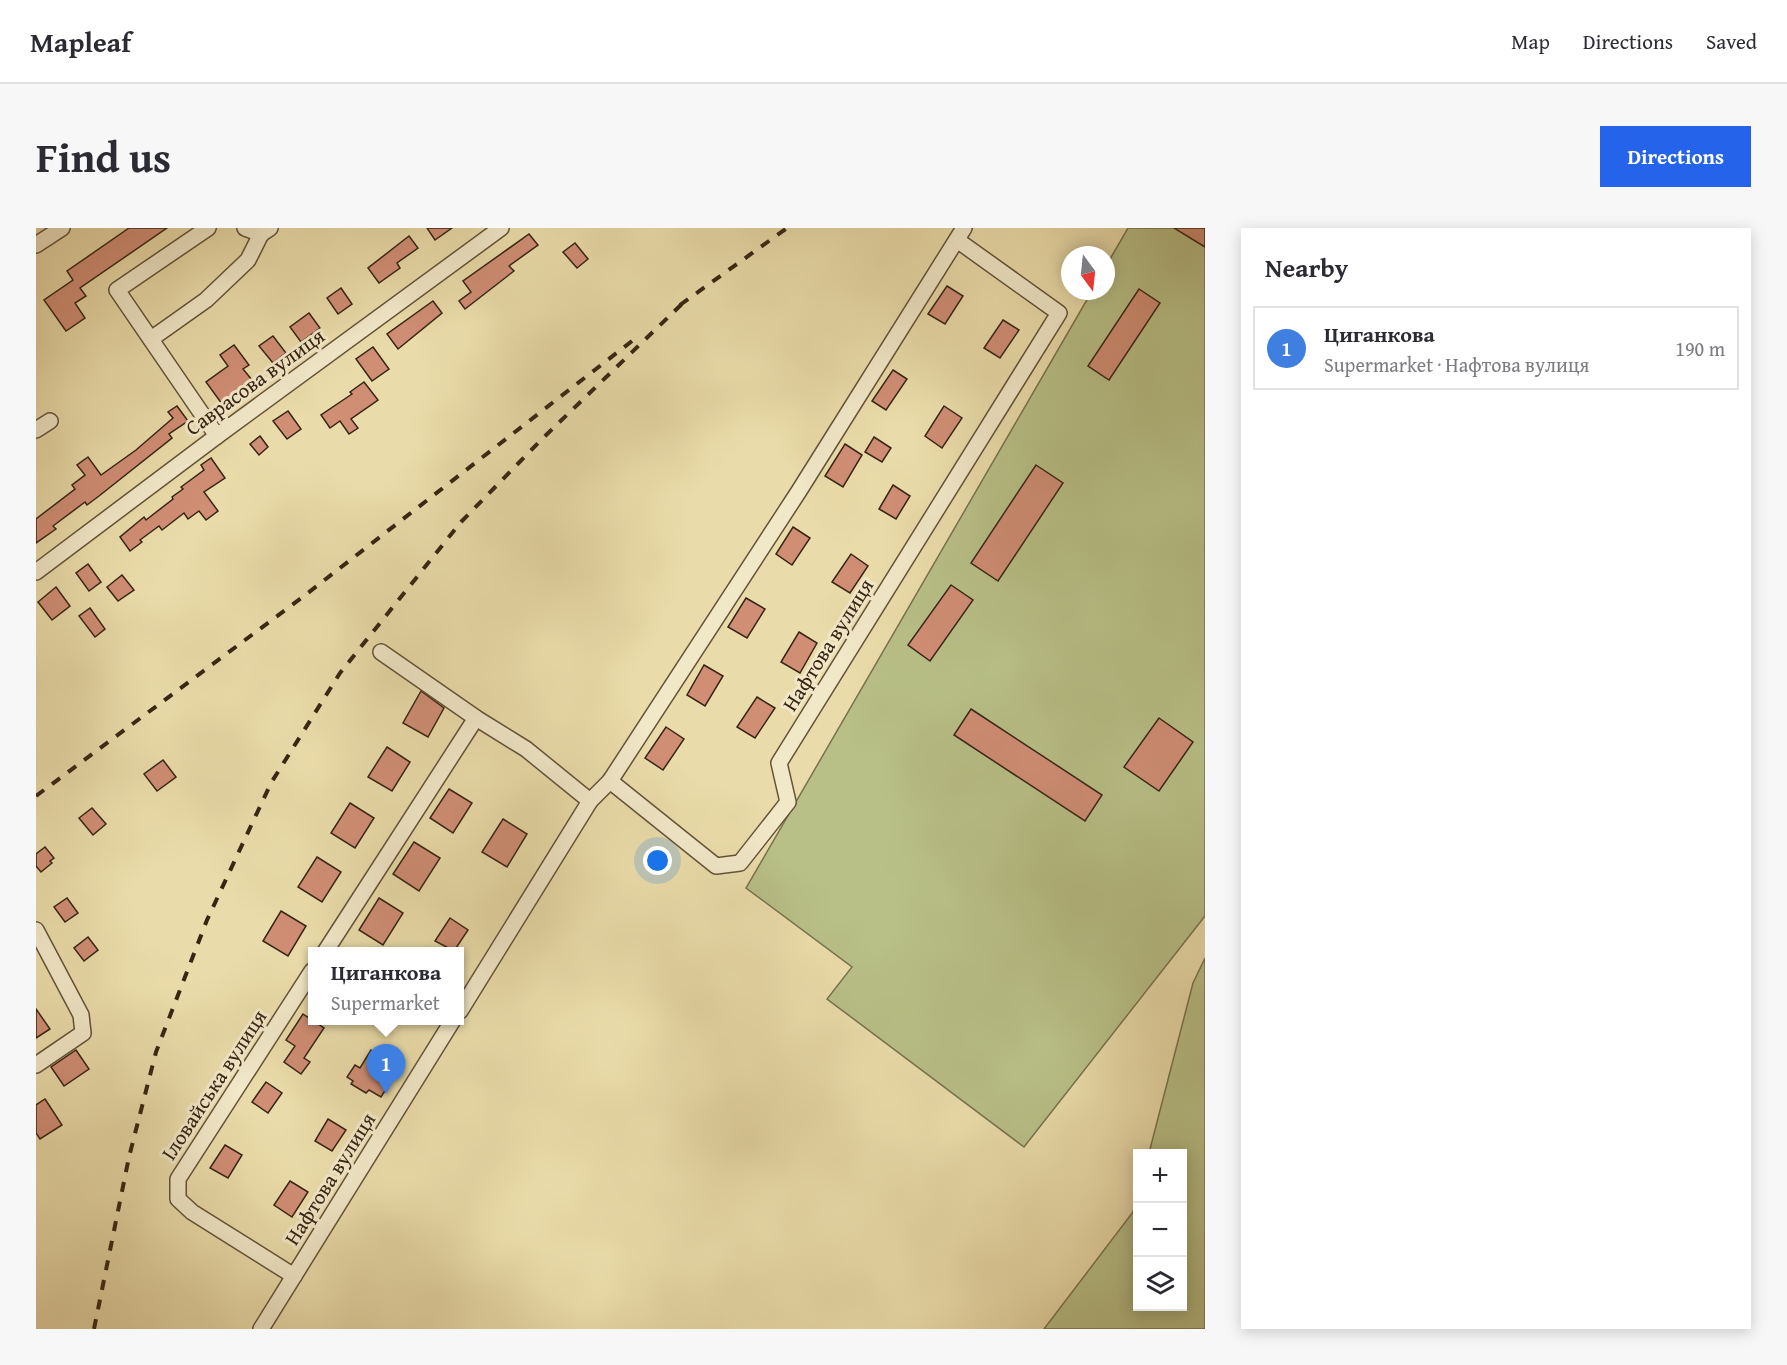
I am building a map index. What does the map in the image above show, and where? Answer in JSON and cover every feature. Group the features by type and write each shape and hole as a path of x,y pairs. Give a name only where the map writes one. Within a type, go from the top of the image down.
{"street":[{"path":"36,245 62,228"},
{"path":"208,228 117,290 217,436"},
{"path":"151,339 207,300 248,260 266,231 245,228"},
{"name":"Саврасова вулиця","path":"36,572 501,228"},
{"path":"464,1003 590,801 610,780 799,491 961,234"},
{"name":"Нафтова вулиця","path":"610,780 716,866 740,863 788,802 779,763 1059,313 961,234"},
{"path":"36,430 50,421"},
{"path":"381,652 476,718 526,749 590,801"},
{"path":"328,947 476,718"},
{"path":"36,930 81,1015 82,1034 36,1065"},
{"name":"Іловайська вулиця","path":"294,1276 192,1212 178,1199 178,1179 308,977"},
{"name":"Нафтова вулиця","path":"261,1329 450,1025"}],"green space":[{"path":"1128,228 1205,228 1205,916 1024,1147 827,999 852,967 746,888 1087,300 1115,300 1115,250"},
{"path":"1205,958 1205,1329 1044,1329 1133,1212 1133,1311 1187,1311 1187,1149 1150,1149 1193,983"}],"building":[{"path":"129,228 167,228 80,288 86,296 75,303 85,318 66,331 44,300 73,280 67,271"},
{"path":"427,228 452,228 435,240"},
{"path":"1174,228 1205,228 1205,247"},
{"path":"529,234 538,245 509,266 514,271 465,309 459,301 471,292 463,281"},
{"path":"409,236 418,248 397,263 400,268 379,283 368,268"},
{"path":"575,243 588,259 577,268 563,252"},
{"path":"947,286 963,296 945,324 928,314"},
{"path":"341,288 352,304 338,314 327,298"},
{"path":"1139,289 1160,303 1109,380 1088,366"},
{"path":"433,301 442,313 398,349 387,334"},
{"path":"309,313 320,328 301,342 290,327"},
{"path":"1003,320 1019,330 1000,358 984,348"},
{"path":"273,336 286,353 273,363 259,346"},
{"path":"234,345 249,365 243,369 252,380 222,404 206,382 228,366 220,355"},
{"path":"373,347 389,369 372,381 356,359"},
{"path":"893,370 907,379 886,410 872,401"},
{"path":"364,382 378,400 351,419 358,428 349,434 340,421 330,428 321,415 352,394 350,392"},
{"path":"177,406 188,421 169,434 172,438 87,505 85,502 53,526 56,529 36,543 36,519 75,489 72,485 85,475 77,465 88,457 101,475 136,450 173,418 168,412"},
{"path":"944,406 962,418 942,448 925,436"},
{"path":"288,411 301,429 287,439 273,421"},
{"path":"260,436 268,447 259,455 250,444"},
{"path":"874,437 891,448 882,462 865,452"},
{"path":"845,444 862,455 843,487 825,476"},
{"path":"211,458 225,478 204,492 218,511 206,520 199,511 188,519 184,513 162,530 159,526 140,540 142,542 130,551 120,537 144,517 146,520 173,499 172,497 183,489 181,487 204,470 201,465"},
{"path":"1036,465 1063,483 998,581 971,563"},
{"path":"893,485 910,496 896,519 879,509"},
{"path":"793,527 810,538 792,565 776,554"},
{"path":"851,554 868,566 850,593 832,582"},
{"path":"88,564 101,582 89,591 76,573"},
{"path":"122,575 134,590 118,601 107,587"},
{"path":"951,585 973,600 930,661 908,645"},
{"path":"56,587 70,606 52,620 38,602"},
{"path":"746,598 765,609 747,638 728,627"},
{"path":"90,608 105,629 95,637 79,616"},
{"path":"799,632 817,643 800,673 781,662"},
{"path":"704,665 723,676 705,706 687,695"},
{"path":"421,691 444,708 428,737 403,723"},
{"path":"757,697 775,708 755,738 737,727"},
{"path":"971,709 1102,795 1085,821 954,735"},
{"path":"1159,718 1193,742 1159,791 1124,767"},
{"path":"666,727 684,739 663,770 645,758"},
{"path":"387,747 410,762 392,791 368,777"},
{"path":"163,760 176,777 157,791 144,774"},
{"path":"449,789 472,803 453,833 430,818"},
{"path":"350,803 374,818 355,848 331,833"},
{"path":"92,808 106,824 93,835 79,818"},
{"path":"503,819 527,834 507,867 482,852"},
{"path":"414,842 440,858 419,891 393,874"},
{"path":"45,847 54,858 50,861 52,863 41,872 36,866 36,854"},
{"path":"317,857 341,872 322,902 298,887"},
{"path":"67,898 78,913 65,922 54,907"},
{"path":"379,898 403,913 383,945 359,930"},
{"path":"281,911 306,926 288,956 263,941"},
{"path":"450,918 468,930 457,947 446,947 435,941"},
{"path":"88,937 98,950 84,961 74,948"},
{"path":"36,1009 50,1029 36,1038"},
{"path":"303,1014 308,1017 308,1025 320,1025 324,1028 304,1058 310,1062 301,1074 284,1062 295,1046 286,1040"},
{"path":"76,1050 89,1069 64,1086 51,1067"},
{"path":"371,1050 387,1061 378,1075 390,1083 381,1097 369,1090 366,1093 351,1084 353,1081 347,1077 355,1065 360,1068"},
{"path":"266,1082 282,1093 268,1113 252,1102"},
{"path":"45,1099 62,1125 40,1139 36,1133 36,1105"},
{"path":"328,1119 346,1130 332,1151 315,1141"},
{"path":"225,1145 242,1155 228,1178 210,1168"},
{"path":"290,1181 308,1192 292,1217 274,1205"}],"railway":[{"path":"680,305 787,228"},
{"path":"94,1329 129,1157 156,1052 207,920 271,783 340,673 461,522 543,438 685,301"},
{"path":"36,796 304,596 632,341"}],"place":[{"name":"Циганкова","path":"386,1094"}]}
